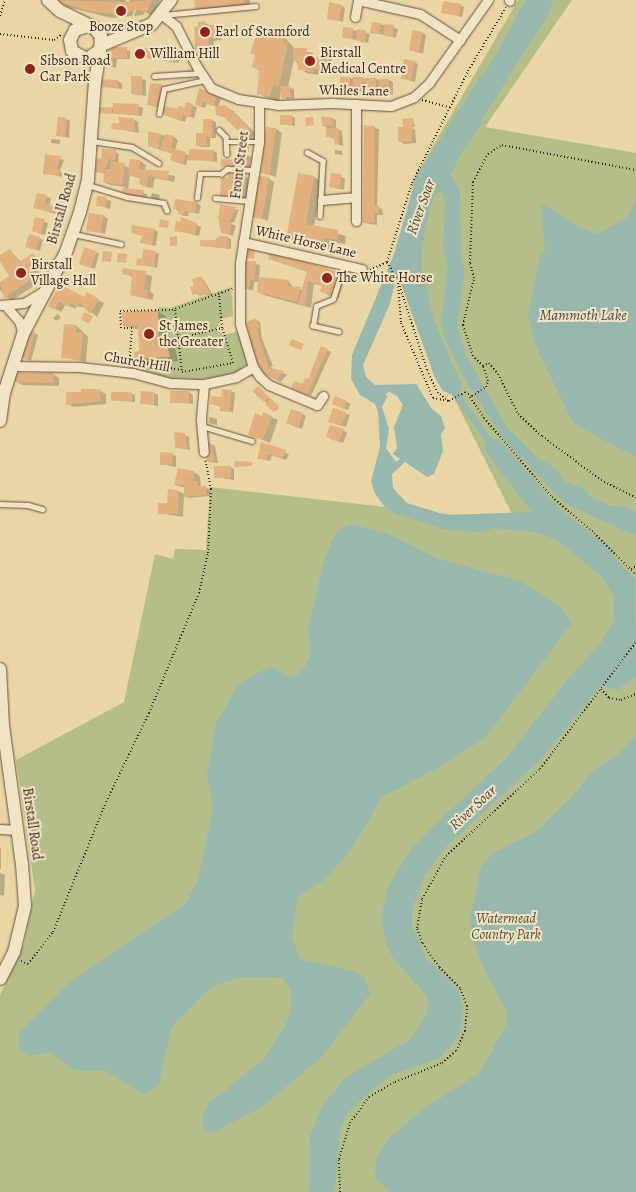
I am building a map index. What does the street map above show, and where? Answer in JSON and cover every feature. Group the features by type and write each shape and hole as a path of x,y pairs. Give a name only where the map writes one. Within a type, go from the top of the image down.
{"street":[{"path":"48,0 60,11 93,28 101,48"},
{"path":"82,58 94,57 101,48 122,36 144,28 162,15 171,0"},
{"path":"355,17 358,0 420,14 460,40"},
{"name":"Whiles Lane","path":"259,104 391,106 414,97 429,83 488,0"},
{"path":"60,11 70,32 72,51 82,58 95,82"},
{"path":"162,15 183,36 202,76 211,88 259,104"},
{"path":"70,32 80,27 93,28 122,36"},
{"name":"Birstall Road","path":"0,421 12,366 23,334 73,234 86,184 92,141 95,82 101,48"},
{"name":"Front Street","path":"253,367 240,324 238,287 243,242 259,142 259,104"},
{"path":"356,104 354,197 356,221"},
{"path":"322,200 354,197"},
{"name":"White Horse Lane","path":"243,242 362,269"},
{"path":"3,305 31,300 47,288"},
{"path":"3,305 19,321 23,334"},
{"name":"Church Hill","path":"12,366 117,371 171,383 204,384 236,377 253,367"},
{"path":"253,367 269,384 317,404"},
{"path":"204,384 201,426 204,452"},
{"path":"315,414 317,404 323,396"},
{"name":"Birstall Road","path":"0,669 1,726 17,830 25,906 11,958 0,979"},
{"path":"0,829 17,830"}],"lane":[{"path":"162,15 256,6"},
{"path":"154,76 202,76"},
{"path":"159,114 164,89 202,76"},
{"path":"220,130 228,142 227,154"},
{"path":"92,141 132,147 159,163"},
{"path":"228,142 259,142"},
{"path":"307,152 323,161 320,216"},
{"path":"197,198 200,174 255,170"},
{"path":"86,184 127,197 164,203 167,210"},
{"path":"215,198 250,201"},
{"path":"73,234 121,244"},
{"path":"339,332 312,326 316,306 333,299 345,264"},
{"path":"201,426 252,441"},
{"path":"0,504 28,504 42,509"}],"path":[{"path":"0,16 5,0"},
{"path":"362,269 377,269 387,263 393,251 412,183 452,108 468,71 510,0"},
{"path":"0,34 54,40 70,32"},
{"path":"414,97 452,108"},
{"path":"471,396 486,388 488,381 483,366 473,356 463,326 474,278 470,263 473,182 488,154 502,145 636,170"},
{"path":"387,263 398,280 427,370 438,393 449,401"},
{"path":"398,280 396,295 401,323 433,398 449,401 465,392 471,396 484,418 552,497 636,575"},
{"path":"219,294 222,328 233,363 182,370 133,361 130,356 132,328 121,328 120,311 175,310 238,287"},
{"path":"175,310 182,370"},
{"path":"178,338 222,328"},
{"path":"117,371 130,356"},
{"path":"483,366 489,363 498,374 518,414 542,436 601,480 636,498"},
{"path":"11,958 28,964 53,932 106,802 149,713 199,593 208,553 211,489 204,452"},
{"path":"631,569 636,566"},
{"path":"340,1192 339,1160 350,1123 369,1097 395,1082 442,1063 456,1051 465,1031 467,1006 460,988 439,967 422,943 417,928 422,899 446,856 540,769 636,642"},
{"path":"601,689 610,698 621,700 636,694"}],"green space":[{"name":"Watermead Country Park","path":"518,0 572,0 485,127 636,153 636,1192 0,1192 0,995 24,944 35,890 16,760 124,702 155,554 173,559 175,549 206,550 210,487 516,522 442,374 427,334 412,182"},
{"path":"231,287 233,316 221,319 216,330 224,335 239,331 247,364 240,371 206,381 170,379 124,367 134,359 170,356 166,342 159,343 158,307 170,308"}],"water":[{"name":"River Soar","path":"526,0 553,0 548,15 485,114 479,129 461,153 451,175 460,191 461,259 465,270 457,325 466,356 507,427 538,458 557,469 564,481 584,489 592,497 611,506 625,506 636,512 636,536 568,505 558,497 504,440 467,383 444,337 441,322 448,266 443,249 445,202 441,191 435,195 429,211 422,248 422,270 435,323 460,381 462,388 459,392 489,435 502,443 559,508 611,550 611,554 635,579 636,677 617,690 601,685 543,757 447,846 425,875 412,910 412,926 426,958 457,988 464,1008 459,1035 440,1058 391,1075 346,1115 340,1131 335,1192 309,1192 310,1136 322,1105 348,1076 411,1039 427,1013 428,1002 425,993 394,960 387,946 381,921 387,888 413,846 508,756 567,680 600,644 614,620 614,597 602,577 557,540 536,532 492,528 484,533 442,529 393,513 385,507 375,494 371,481 380,447 378,411 375,404 360,395 351,379 352,355 394,254 416,178 479,78 486,71","holes":["399,278 435,378 443,391 452,395 483,438 488,456 532,512 446,515 407,503 393,488 392,474 405,462 427,477 434,474 443,451 441,434 445,428 441,416 432,409 416,384 375,385 366,377 363,365 390,304 395,281","390,392 397,396 403,405 394,427 397,448 393,454 400,459 396,462 386,448 389,429 382,407 387,397 386,393"]},
{"name":"Mammoth Lake","path":"636,199 636,457 581,428 571,419 535,345 528,315 540,256 545,251 541,206 544,204 579,227 598,234 627,217"},
{"path":"351,524 387,533 439,559 520,581 563,609 571,624 485,738 443,765 382,797 351,850 324,880 298,897 292,937 300,959 353,971 365,978 370,994 320,1059 260,1108 212,1133 203,1130 203,1115 210,1102 264,1059 288,1020 292,999 290,988 282,978 241,977 213,986 172,1026 159,1084 145,1095 106,1071 75,1070 50,1052 29,1056 19,1048 19,1032 74,979 185,904 198,880 213,808 207,774 216,723 238,685 259,672 273,667 286,676 297,675 304,669 311,651 308,630 322,567 333,537 340,529"},
{"path":"636,736 636,1192 391,1192 375,1179 376,1158 389,1138 422,1110 480,1072 506,1025 507,1011 484,970 472,935 470,918 481,866 494,852 535,832 573,796 592,771 617,756"}],"building":[{"path":"54,0 123,2 152,0 146,13 137,9 119,15 88,11"},
{"path":"194,0 244,0 245,3 195,9"},
{"path":"443,1 461,4 459,16 441,13"},
{"path":"329,2 342,5 339,21 327,19"},
{"name":"Earl of Stamford","path":"205,21 205,26 215,25 217,37 208,38 209,48 195,49 194,27 198,26 198,22"},
{"path":"372,22 381,23 379,34 370,33"},
{"path":"385,24 394,25 393,37 383,35"},
{"path":"343,27 353,28 352,39 342,38"},
{"path":"357,29 366,30 365,42 356,40"},
{"path":"412,30 423,32 419,52 409,50"},
{"path":"258,31 285,37 284,42 288,43 279,86 273,85 270,97 257,94 259,69 252,67 255,54 250,53"},
{"path":"114,47 127,47 127,58 113,58 113,67 103,66 104,53"},
{"path":"148,48 176,52 176,61 134,57 134,49"},
{"name":"Birstall Medical Centre","path":"293,48 307,48 307,60 326,55 327,69 313,69 314,72 298,70 298,61 293,61"},
{"path":"404,59 415,61 411,80 401,79"},
{"path":"131,76 142,76 142,95 131,94"},
{"path":"340,77 350,77 350,90 340,89"},
{"path":"353,77 363,77 363,90 353,90"},
{"path":"365,78 376,78 376,90 366,90"},
{"path":"98,79 118,80 118,88 98,87"},
{"path":"379,79 389,79 389,94 379,94"},
{"path":"150,83 162,84 158,106 147,105"},
{"path":"280,86 290,86 291,97 281,98"},
{"path":"199,88 218,95 213,106 203,102 201,107 195,105"},
{"path":"186,102 193,104 190,117 183,115 181,121 162,114 164,106 177,109 178,106 185,107"},
{"path":"113,103 139,104 138,115 113,113"},
{"path":"226,105 249,128 249,139 239,138 239,132 222,115 216,115 215,106"},
{"path":"97,107 112,108 112,114 96,113"},
{"path":"280,115 292,115 292,125 280,125"},
{"path":"58,117 67,118 65,137 56,136"},
{"path":"119,117 134,118 135,131 111,129 112,123 119,123"},
{"path":"313,117 314,125 306,126 305,118"},
{"path":"321,117 332,117 333,125 322,126"},
{"path":"413,118 412,142 398,142 398,127 403,127 402,119"},
{"path":"203,119 212,119 212,137 206,137 207,146 196,146 196,133 203,133"},
{"path":"364,125 375,126 374,206 379,206 379,213 374,213 374,223 363,223"},
{"path":"266,127 276,128 270,174 260,173"},
{"path":"326,128 338,128 339,144 335,145 334,137 326,137"},
{"path":"148,131 161,134 158,149 148,146"},
{"path":"165,134 174,136 171,148 186,152 183,164 170,160 172,153 160,150"},
{"path":"239,146 249,146 249,152 239,152"},
{"path":"102,149 116,150 115,160 109,159 103,173 95,172 97,158 101,159"},
{"path":"189,149 214,150 213,161 188,160"},
{"path":"45,154 61,156 57,168 60,169 59,176 43,174"},
{"path":"240,154 247,154 247,167 221,166 221,159 239,160"},
{"path":"130,159 140,160 139,169 169,171 168,180 148,176 147,186 139,184 140,177 128,175"},
{"path":"111,161 125,163 122,185 103,182 105,169 110,169"},
{"path":"228,173 242,173 241,197 220,196 221,177 228,178"},
{"path":"298,173 314,176 306,224 338,230 337,240 324,238 323,245 286,239"},
{"path":"331,173 341,174 340,188 329,187"},
{"path":"259,176 269,177 262,219 252,217"},
{"path":"123,188 144,190 143,197 122,194"},
{"path":"37,193 47,195 45,204 54,206 53,212 33,208"},
{"path":"97,196 107,197 106,207 96,206"},
{"path":"175,199 197,202 195,213 185,211 184,215 178,214 179,210 173,209"},
{"path":"220,204 236,207 230,221 218,219"},
{"path":"89,213 104,215 101,233 86,231"},
{"path":"35,217 45,219 41,234 32,231"},
{"path":"181,217 197,223 195,234 174,231 176,221 180,222"},
{"path":"160,219 169,221 168,228 159,227"},
{"path":"219,220 232,222 230,235 221,233"},
{"path":"132,225 155,229 152,245 140,243 142,235 131,233"},
{"path":"29,234 40,237 36,250 25,247"},
{"path":"177,236 177,246 170,246 170,237"},
{"path":"220,236 228,236 228,248 200,246 200,240 215,240"},
{"path":"84,247 96,251 91,268 79,264"},
{"path":"247,247 255,248 254,259 246,258"},
{"name":"Birstall Village Hall","path":"10,249 19,262 33,253 40,265 33,269 37,276 4,298 0,282 9,276 0,261 0,255"},
{"path":"143,249 156,251 154,267 136,265 137,258 142,259"},
{"path":"103,251 112,252 111,262 102,261"},
{"path":"270,251 339,272 333,295 320,292 322,285 308,281 305,306 298,304 307,271 268,259"},
{"path":"118,253 127,254 126,263 117,262"},
{"path":"246,261 256,261 255,281 250,280 249,289 244,289"},
{"path":"123,268 146,271 144,289 148,290 147,298 130,295 132,275 122,274"},
{"path":"201,276 210,293 199,297 198,293 193,295 190,287 194,286 192,279"},
{"path":"258,277 289,280 288,286 301,287 297,302 257,292"},
{"path":"60,284 84,297 87,292 99,299 90,314 80,303 78,307 71,303 69,307 59,302 55,310 48,306"},
{"name":"St James the Greater","path":"158,310 159,343 166,342 170,357 134,359 134,352 139,351 138,325 123,326 122,312"},
{"path":"84,312 93,316 89,324 81,319"},
{"path":"256,318 260,328 256,329 269,368 284,371 276,380 263,373 254,356 246,322"},
{"path":"64,324 77,325 76,332 83,333 80,360 61,358"},
{"path":"29,330 35,331 28,360 20,358"},
{"path":"292,339 304,344 301,350 289,345"},
{"path":"321,346 328,349 307,395 291,388 294,381 303,384 305,378 308,379"},
{"path":"15,373 53,373 53,383 15,382"},
{"path":"258,386 269,397 264,402 252,391"},
{"path":"81,389 100,389 100,401 66,405 66,392 81,392"},
{"path":"222,389 232,390 229,412 220,411 220,405 210,404 211,396 221,397"},
{"path":"141,391 154,392 154,404 140,404"},
{"path":"170,391 189,391 189,403 170,403"},
{"path":"111,392 132,392 132,401 111,401"},
{"path":"335,396 347,401 344,409 332,404"},
{"path":"270,398 279,406 273,412 265,404"},
{"path":"333,408 346,412 342,426 328,422"},
{"path":"291,409 303,413 298,428 286,423"},
{"path":"263,412 272,416 263,440 248,435 255,413 262,416"},
{"path":"330,425 344,429 339,442 326,437"},
{"path":"174,432 185,433 187,449 175,448"},
{"path":"261,442 286,450 282,459 268,454 266,460 257,459"},
{"path":"211,443 214,461 207,462 204,444"},
{"path":"160,452 173,453 172,465 160,465"},
{"path":"235,461 252,462 252,466 234,467"},
{"path":"214,466 231,466 231,478 214,478"},
{"path":"178,468 194,471 194,479 185,480 198,481 198,486 206,486 206,495 184,497 184,485 174,485"},
{"path":"168,489 178,490 178,514 158,514 158,503 167,503"}],"place":[{"name":"Booze Stop","path":"121,11"},
{"name":"Earl of Stamford","path":"205,32"},
{"name":"William Hill","path":"140,54"},
{"name":"Birstall Medical Centre","path":"310,61"},
{"name":"Sibson Road Car Park","path":"30,69"},
{"name":"Birstall Village Hall","path":"21,273"},
{"name":"The White Horse","path":"327,278"},
{"name":"St James the Greater","path":"149,334"}]}
